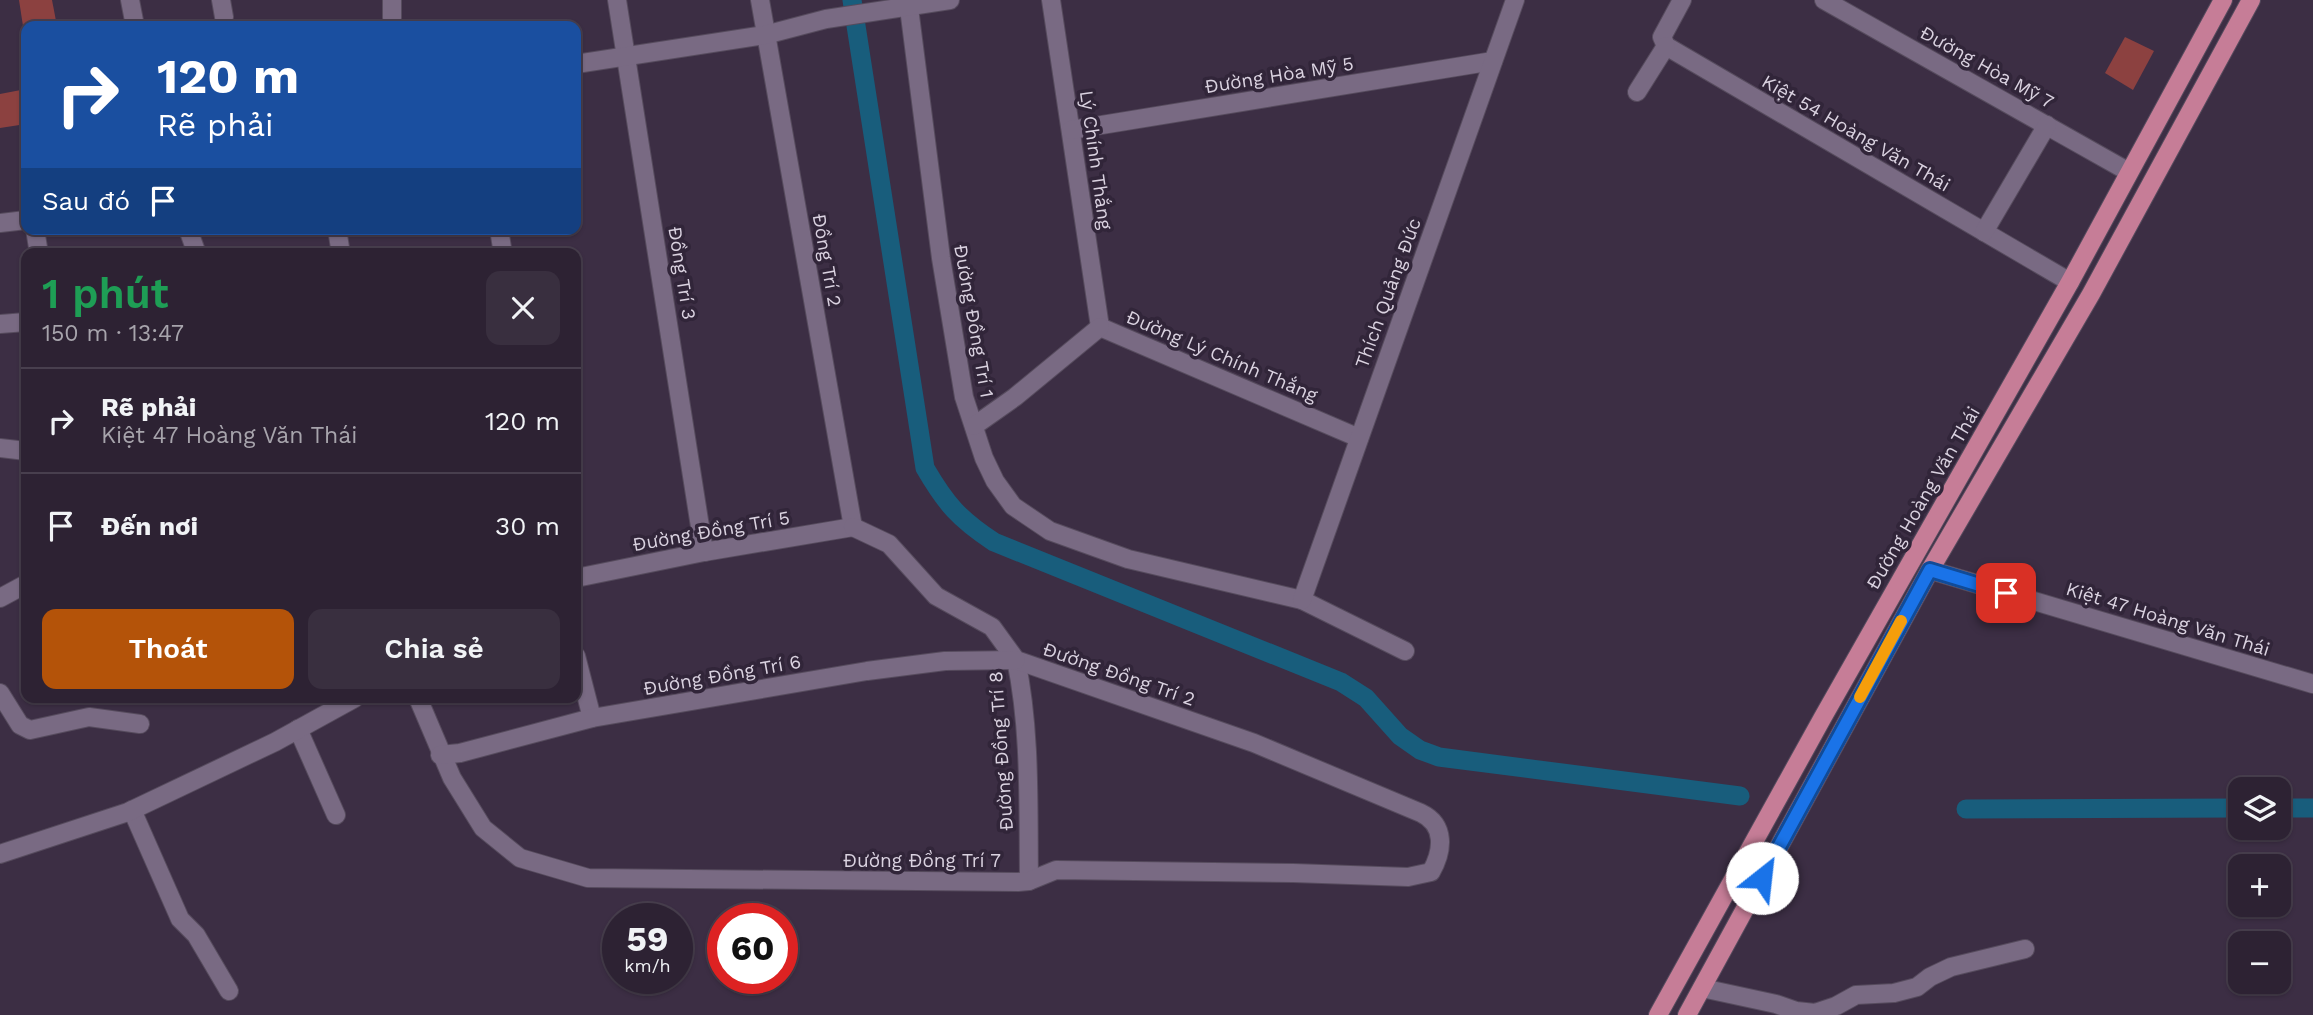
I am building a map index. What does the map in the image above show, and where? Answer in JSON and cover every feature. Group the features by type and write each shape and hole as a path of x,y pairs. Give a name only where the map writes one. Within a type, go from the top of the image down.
{"main road":[{"name":"Đường Hoàng Văn Thái","path":"1658,1015 1828,708 2070,282 2223,0"},
{"path":"1687,1015 1930,570 2091,294 2251,0"},
{"path":"1828,708 1848,719"}],"street":[{"path":"130,0 134,21"},
{"name":"Đồng Trí 3","path":"617,0 704,552"},
{"name":"Đồng Trí 2","path":"760,0 853,527"},
{"path":"581,63 765,35 826,19 903,5 950,0"},
{"name":"Lý Chính Thắng","path":"1051,0 1100,327"},
{"name":"Thích Quảng Đức","path":"1302,600 1515,0"},
{"path":"1637,92 1665,46 1662,37 1682,0"},
{"name":"Đường Hòa Mỹ 7","path":"1825,0 2129,172"},
{"name":"Đường Đồng Trí 1","path":"903,5 964,397 984,458 995,481 1013,506 1050,530 1128,559 1302,600 1405,651"},
{"name":"Kiệt 54 Hoàng Văn Thái","path":"1665,46 2070,282"},
{"name":"Đường Hòa Mỹ 5","path":"1071,131 1493,61"},
{"path":"1984,232 2047,125"},
{"path":"0,223 21,221"},
{"path":"0,324 21,322"},
{"name":"Đường Lý Chính Thắng","path":"974,426 1015,397 1100,327 1359,438"},
{"path":"0,448 21,450"},
{"name":"Đường Đồng Trí 5","path":"581,577 704,552 853,527"},
{"name":"Đường Đồng Trí 2","path":"853,527 889,544 936,596 992,627 1016,660 1254,743 1407,807"},
{"name":"Kiệt 47 Hoàng Văn Thái","path":"1930,570 2313,684"},
{"path":"0,598 21,587"},
{"name":"Đường Đồng Trí 6","path":"440,755 460,753 592,718 867,671 945,661 1016,660"},
{"name":"Đường Đồng Trí 8","path":"1016,660 1021,685 1028,791 1029,881"},
{"path":"581,675 592,718"},
{"path":"0,693 20,725 30,730 89,717 140,724"},
{"path":"0,854 132,810 346,703"},
{"name":"Đường Đồng Trí 7","path":"420,703 440,755 483,828 520,858 588,878 1029,881 1056,870 1408,877 1431,872 1441,847 1432,818 1407,807"},
{"path":"298,729 336,814"},
{"path":"132,810 180,919 197,935 229,991"},
{"path":"1702,988 1796,1011 1815,1013 1856,995 1894,993 1917,987 1951,967 2025,949"}],"building":[{"path":"19,0 52,0 56,21 22,21"},
{"path":"2125,37 2154,51 2133,90 2105,73"},
{"path":"21,90 21,125 0,128 0,94"}],"waterway":[{"path":"852,0 925,468 940,492 962,518 994,542 1341,682 1366,698 1400,736 1420,750 1439,757 1740,796"},
{"path":"1966,809 2228,808"},
{"path":"2291,808 2313,808"}],"slow traffic":[{"path":"1860,697 1901,621"}],"route":[{"path":"1762,878 1930,570 2006,593"}]}
